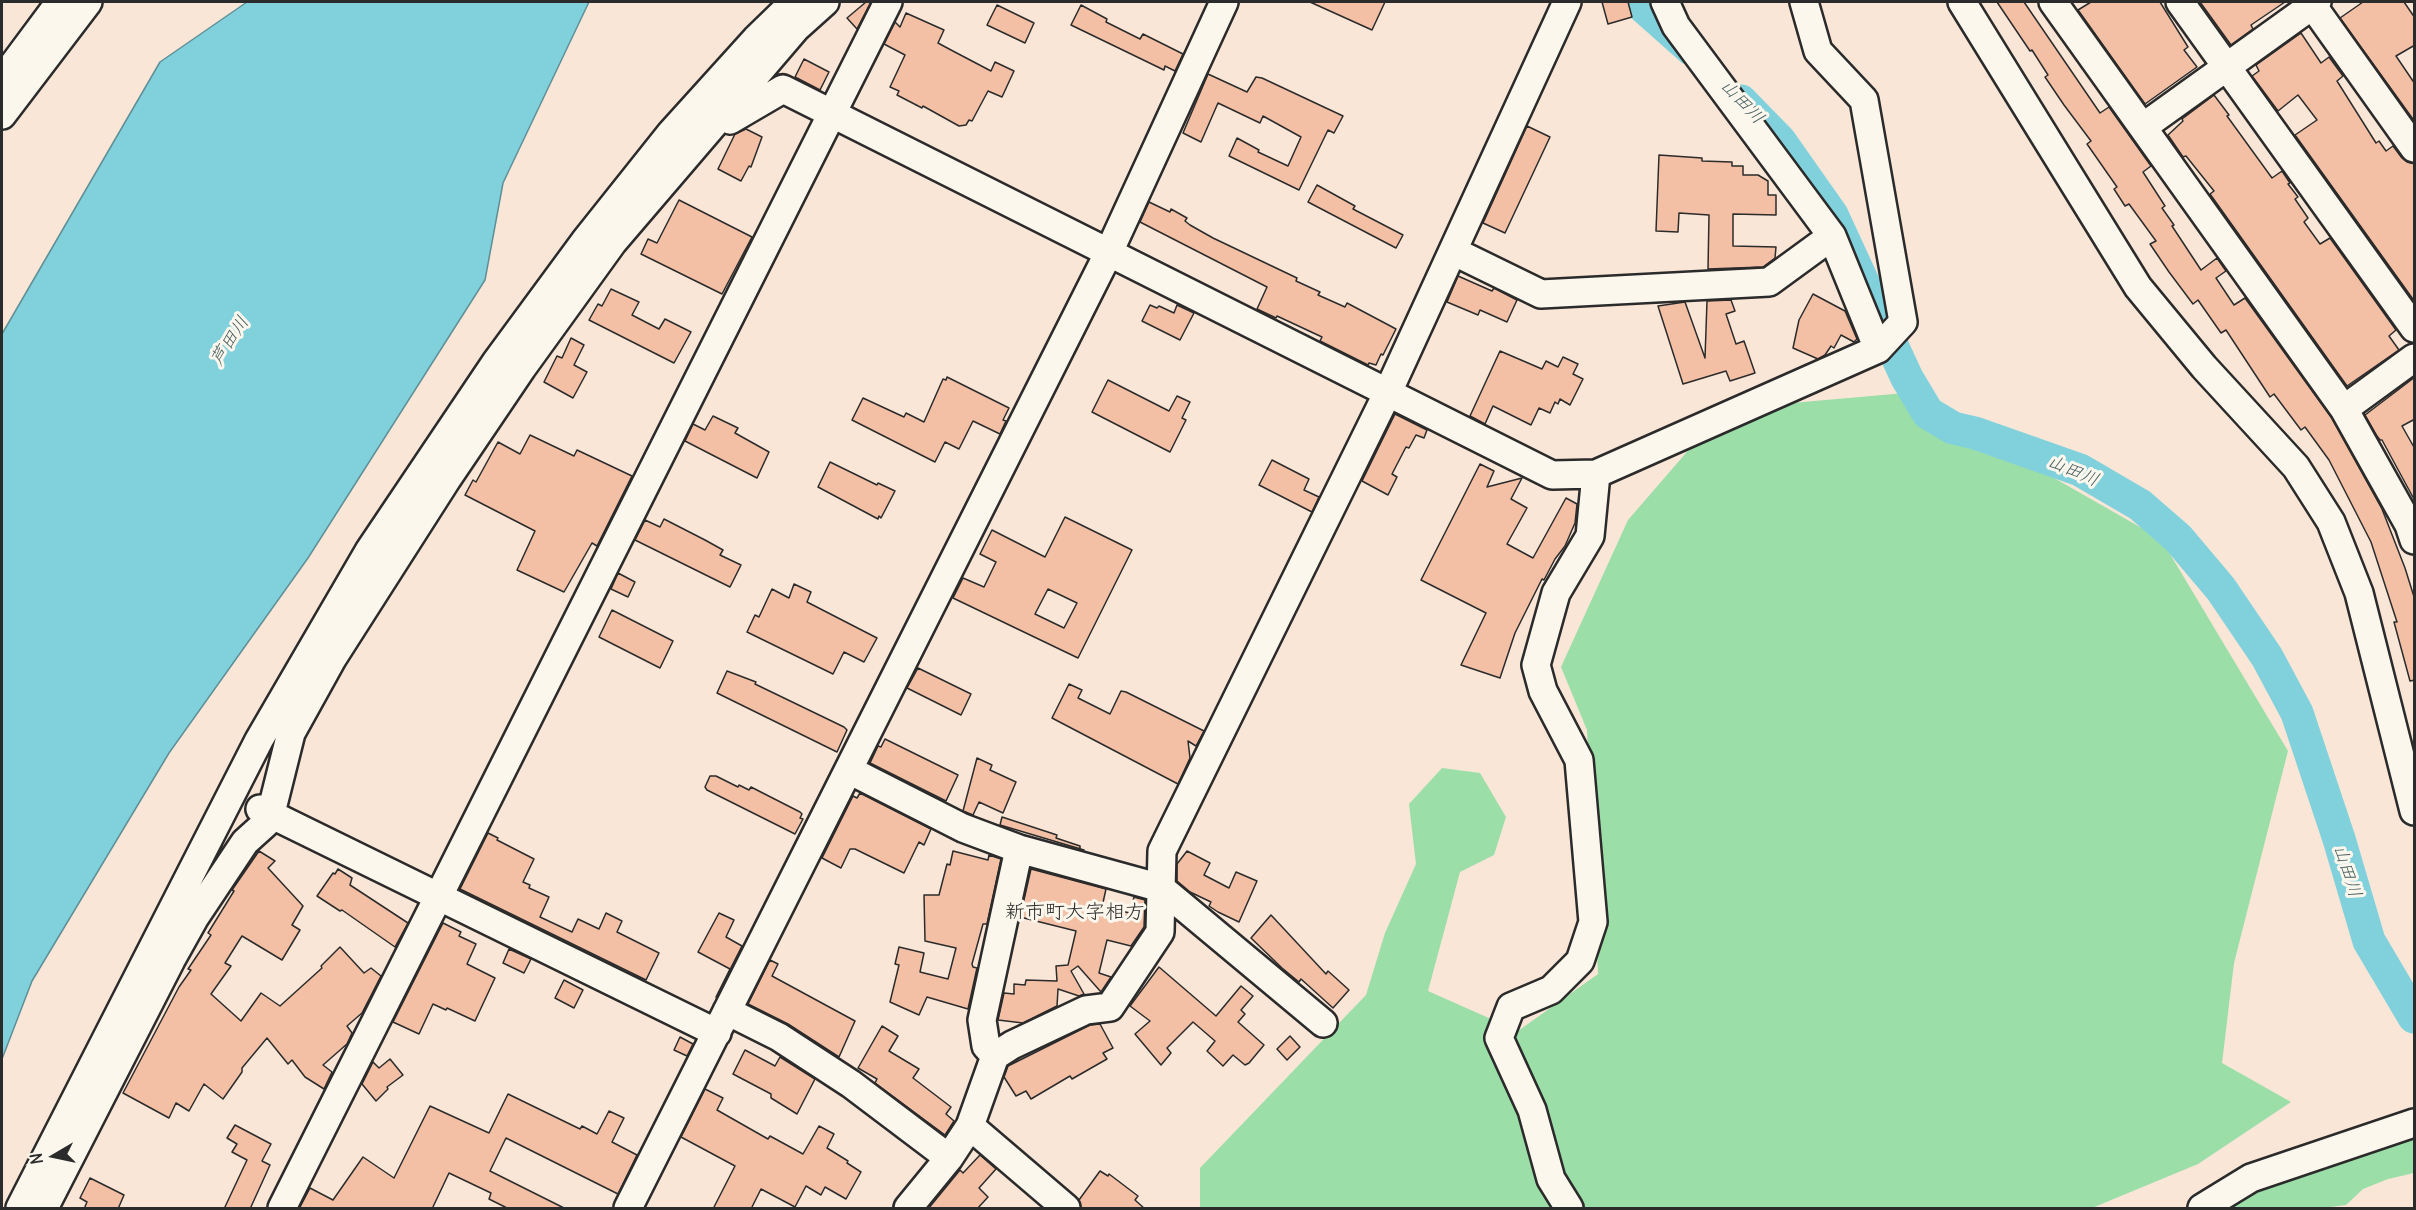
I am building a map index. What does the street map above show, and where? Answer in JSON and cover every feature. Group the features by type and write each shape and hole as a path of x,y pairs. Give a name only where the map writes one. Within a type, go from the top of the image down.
{"street":[{"path":"2,115 88,2"},
{"path":"20,1209 259,740 369,551 496,362 585,241 671,134 756,39 794,2"},
{"path":"190,872 205,869 235,829 265,812 291,733 332,659 522,368 613,242 796,28 825,2"},
{"path":"282,1209 888,2"},
{"path":"628,1209 1110,252 1224,2"},
{"path":"908,1209 949,1158 970,1126 995,1056 1012,1045 1086,1010 1110,1007 1160,932 1162,851 1388,392 1567,2"},
{"path":"1665,2 1677,26 1832,236 1878,349"},
{"path":"722,114 730,120 783,89 1552,475 1596,474 1878,349 1904,322 1864,100 1818,51 1804,2"},
{"path":"1962,2 2139,287 2204,367 2296,467 2331,522 2359,592 2414,807"},
{"path":"2053,2 2344,409 2409,525 2415,540"},
{"path":"2180,2 2415,328"},
{"path":"2143,127 2313,3 2415,148"},
{"path":"2,80 58,4"},
{"path":"1453,251 1541,294 1769,282 1832,236"},
{"path":"2344,409 2415,358"},
{"path":"1569,1209 1551,1179 1532,1110 1499,1038 1510,1007 1551,990 1580,961 1593,922 1579,760 1543,691 1536,665 1556,594 1590,536 1596,474"},
{"path":"44,1209 181,943 245,842 264,824 272,754 259,740"},
{"path":"849,770 963,828 1019,849 1161,888 1323,1023"},
{"path":"265,812 438,896 722,1022 779,1037 851,1084 949,1158"},
{"path":"995,1056 986,1046 982,1020 1019,849"},
{"path":"2202,1209 2251,1178 2415,1123"},
{"path":"970,1126 1066,1209"}],"green space":[{"path":"1905,393 2161,539 2288,751 2234,963 2222,1063 2291,1102 2198,1164 2092,1208 1200,1208 1200,1168 1366,995 1385,933 1416,864 1409,804 1442,768 1480,773 1506,817 1494,855 1460,872 1428,991 1518,1031 1598,974 1587,730 1561,667 1628,520 1724,409"},
{"path":"2414,1131 2414,1173 2388,1179 2363,1189 2346,1205 2322,1208 2221,1208 2255,1185"}],"water":[{"name":"芦田川","path":"247,2 589,2 503,183 485,280 308,558 169,753 32,981 2,1059 2,334 160,62"}],"building":[{"path":"866,2 871,2 857,29 847,18"},
{"path":"1310,2 1385,2 1372,30"},
{"path":"1602,2 1628,2 1632,17 1608,24"},
{"path":"1997,2 2024,2 2100,113 2109,107 2151,166 2143,172 2165,206 2162,208 2174,225 2172,226 2201,270 2217,258 2226,271 2216,278 2234,305 2245,298 2331,417 2382,509 2405,568 2415,600 2415,680 2410,681 2394,622 2397,622 2371,542 2329,460 2305,427 2301,430 2274,394 2270,397 2226,330 2221,333 2198,300 2193,304 2169,272 2150,244 2156,241 2129,204 2125,206 2114,189 2117,187 2087,144 2091,141 2045,77 2048,75 2032,50 2030,51"},
{"path":"2091,2 2160,2 2188,47 2184,50 2197,67 2145,104 2078,10"},
{"path":"2200,2 2285,2 2251,25 2253,29 2231,45"},
{"path":"2363,2 2404,2 2415,18 2415,45 2396,56 2415,84 2415,122 2340,18"},
{"path":"997,5 1034,23 1025,43 987,25"},
{"path":"1081,5 1107,19 1106,22 1140,39 1143,34 1183,54 1175,71 1165,66 1164,70 1071,25"},
{"path":"906,13 944,30 938,43 951,50 991,71 995,62 1014,71 1002,97 988,91 972,121 969,120 966,125 959,126 897,95 899,91 890,87 905,55 884,44 895,22 900,27"},
{"path":"2301,33 2321,63 2329,57 2343,76 2337,81 2376,143 2379,141 2386,151 2393,146 2402,158 2415,164 2415,302 2295,135 2317,120 2298,95 2278,111 2252,76 2259,71 2256,65"},
{"path":"804,59 829,72 820,90 795,77"},
{"path":"1208,74 1247,92 1256,77 1262,78 1343,116 1334,133 1328,130 1299,190 1229,156 1237,138 1259,150 1258,152 1288,166 1301,137 1263,116 1260,123 1218,103 1201,142 1183,133"},
{"path":"2214,95 2272,178 2282,171 2298,197 2295,199 2308,218 2304,222 2320,244 2330,238 2396,330 2389,336 2399,350 2347,386 2210,194 2214,191 2186,156 2183,157 2168,135 2183,121 2182,119"},
{"path":"1527,126 1550,137 1505,233 1483,223"},
{"path":"746,129 762,137 751,167 749,166 741,181 718,169 735,134"},
{"path":"1659,155 1702,158 1702,161 1732,162 1732,166 1743,166 1743,175 1758,175 1768,181 1768,195 1776,195 1776,215 1733,214 1733,246 1776,247 1775,258 1763,267 1708,269 1709,215 1679,213 1678,232 1656,231"},
{"path":"1317,185 1355,206 1353,209 1403,235 1396,248 1308,202"},
{"path":"679,200 752,237 722,294 641,254 648,239 657,243"},
{"path":"1149,202 1170,212 1171,209 1187,218 1185,221 1190,225 1213,238 1297,278 1296,281 1320,292 1318,295 1345,307 1347,303 1396,329 1383,355 1381,354 1376,365 1369,363 1368,365 1320,341 1322,337 1257,309 1267,287 1140,222"},
{"path":"1458,276 1492,291 1494,288 1517,300 1507,322 1480,310 1478,315 1447,302"},
{"path":"611,289 639,302 632,315 659,329 665,319 691,332 674,363 589,320 598,304 602,306"},
{"path":"1813,294 1845,311 1857,339 1854,342 1841,335 1834,348 1831,346 1825,355 1818,359 1793,348 1799,320"},
{"path":"1731,300 1735,311 1726,314 1736,344 1744,341 1755,373 1730,381 1726,371 1683,384 1658,306 1685,302 1705,358 1707,301"},
{"path":"1150,305 1157,308 1159,306 1174,313 1177,305 1194,313 1180,340 1142,321"},
{"path":"571,338 584,345 574,365 587,372 573,398 544,382 557,356 562,358"},
{"path":"1500,351 1542,369 1546,361 1558,367 1563,357 1578,364 1573,374 1583,379 1570,405 1560,399 1558,404 1555,402 1550,413 1539,408 1531,425 1493,406 1485,424 1470,416"},
{"path":"947,377 1009,408 1000,434 973,421 959,449 945,442 935,462 852,420 863,398 904,417 906,413 924,422 943,379 946,380"},
{"path":"2415,377 2415,419 2402,426 2415,449 2415,501 2382,440 2377,436 2365,415"},
{"path":"1108,380 1169,411 1177,396 1190,402 1182,418 1186,420 1170,452 1092,412"},
{"path":"1395,414 1427,430 1424,438 1416,435 1409,448 1406,447 1392,474 1397,477 1388,495 1362,481"},
{"path":"713,416 738,428 735,433 769,452 757,478 685,441 693,424 705,430"},
{"path":"530,435 574,456 577,450 632,476 597,546 592,543 564,592 517,570 535,531 465,495 473,480 476,482 498,442 520,454"},
{"path":"1272,460 1309,479 1304,490 1319,497 1312,512 1259,485"},
{"path":"830,462 877,485 878,483 895,491 881,518 879,516 878,519 818,487"},
{"path":"1480,464 1494,471 1487,487 1522,478 1511,499 1527,508 1507,544 1533,558 1566,498 1577,504 1575,523 1565,546 1544,580 1542,579 1515,633 1500,678 1461,665 1486,613 1421,580"},
{"path":"1065,517 1132,550 1078,658 953,598 963,578 984,587 996,562 980,554 992,530 1045,557","holes":["1048,589 1077,603 1064,628 1035,614"]},
{"path":"664,519 723,550 720,555 741,565 730,587 635,540 645,520 660,527"},
{"path":"618,573 635,582 628,597 611,589"},
{"path":"794,584 811,592 807,602 877,638 864,662 844,652 833,674 747,632 755,615 759,617 772,589 789,598"},
{"path":"612,610 673,641 660,668 599,637"},
{"path":"918,668 971,694 961,715 907,688"},
{"path":"727,671 756,682 755,684 844,727 847,730 837,752 717,693"},
{"path":"1069,684 1082,690 1078,698 1110,714 1121,691 1204,731 1196,746 1188,741 1190,758 1178,784 1052,718"},
{"path":"885,739 958,775 946,801 870,763 878,746 881,747"},
{"path":"977,758 992,765 990,770 1016,782 1003,813 979,802 973,815 963,811"},
{"path":"710,776 716,776 749,790 751,787 800,812 802,814 800,818 803,819 795,834 707,790 705,787"},
{"path":"860,793 931,829 924,845 919,842 904,873 855,849 850,849 841,868 822,858 853,796 857,798"},
{"path":"1002,817 1057,835 1056,838 1080,846 1080,849 1000,825"},
{"path":"488,833 534,859 523,882 530,885 529,888 549,897 540,917 572,932 578,919 599,929 606,913 622,921 617,932 659,953 646,980 460,889"},
{"path":"259,851 275,861 268,868 303,906 292,925 300,930 282,960 242,936 225,963 231,966 211,994 241,1021 261,993 280,1006 322,968 321,966 340,947 364,973 371,968 381,976 362,1013 347,1026 352,1033 347,1044 323,1065 332,1072 324,1089 305,1077 292,1060 288,1064 267,1038 242,1068 242,1072 223,1099 204,1084 189,1111 176,1103 169,1118 123,1093 179,987 191,970 188,969 211,935 208,933 234,891 232,890"},
{"path":"953,851 988,860 989,855 1001,859 987,924 983,924 972,964 977,968 968,1009 927,997 919,1015 890,1002 899,965 895,964 899,947 924,953 920,972 948,979 956,948 925,941 924,895 939,895"},
{"path":"1187,851 1210,863 1204,875 1229,888 1236,872 1257,881 1239,922 1218,912 1209,906 1211,902 1190,892 1177,881 1177,864"},
{"path":"338,869 352,878 350,885 408,923 395,947 342,910 340,911 317,896"},
{"path":"1031,869 1106,889 1102,907 1130,913 1134,897 1145,900 1144,927 1131,946 1107,940 1099,973 1111,977 1101,992 1078,966 1071,971 1084,994 1079,996 1058,989 1057,1006 1023,1023 998,1020 1004,993 1014,994 1014,984 1025,985 1026,980 1057,981 1056,966 1068,965 1076,931 1020,917"},
{"path":"719,913 734,920 726,937 742,946 716,997 730,969 698,952"},
{"path":"1271,915 1326,974 1328,971 1349,990 1333,1008 1301,979 1299,982 1282,968 1251,938"},
{"path":"443,923 461,932 459,936 476,944 467,964 495,978 475,1021 433,1004 419,1034 393,1022"},
{"path":"509,949 531,959 524,973 503,963"},
{"path":"770,960 778,964 772,976 855,1021 839,1057 788,1024 748,1004"},
{"path":"1159,967 1216,1016 1241,986 1253,996 1241,1010 1245,1014 1238,1022 1264,1045 1249,1063 1245,1065 1233,1055 1223,1066 1207,1051 1215,1041 1193,1022 1167,1048 1171,1053 1161,1065 1135,1034 1150,1021 1130,1006"},
{"path":"564,980 583,990 574,1008 555,998"},
{"path":"1100,1024 1113,1048 1103,1053 1107,1059 1072,1079 1070,1076 1031,1099 1026,1091 1016,1096 1004,1077 1008,1066 1090,1025"},
{"path":"882,1026 898,1036 889,1051 919,1069 913,1078 951,1107 946,1114 954,1121 945,1135 875,1083 877,1079 858,1068"},
{"path":"1290,1036 1300,1047 1287,1060 1277,1049"},
{"path":"680,1037 693,1044 687,1056 674,1050"},
{"path":"745,1050 775,1066 780,1057 815,1079 797,1114 771,1098 771,1094 733,1074"},
{"path":"390,1059 403,1075 387,1087 388,1089 376,1101 362,1084 373,1062 379,1068"},
{"path":"705,1089 723,1098 717,1110 768,1139 770,1136 803,1154 819,1126 834,1134 827,1148 861,1172 846,1199 825,1187 821,1195 806,1186 795,1207 761,1189 751,1209 713,1209 735,1166 681,1137"},
{"path":"508,1094 580,1129 582,1126 597,1134 609,1111 624,1118 612,1142 637,1155 618,1194 506,1138 490,1171 566,1209 509,1209 489,1199 491,1193 449,1173 432,1209 299,1209 310,1188 333,1200 363,1157 394,1178 430,1106 489,1133"},
{"path":"235,1125 271,1144 262,1161 270,1165 250,1209 224,1209 247,1160 232,1152 237,1144 227,1138"},
{"path":"980,1155 996,1169 979,1188 988,1197 977,1209 928,1209 960,1170 963,1173"},
{"path":"1100,1171 1108,1176 1109,1174 1138,1196 1135,1200 1145,1209 1081,1209 1079,1200"},
{"path":"90,1178 124,1195 118,1209 84,1209 87,1202 80,1198"}],"waterway":[{"name":"山田川","path":"1638,2 1691,49"},
{"name":"山田川","path":"1741,101 1780,141 1832,215 1907,378 1928,413 1953,428 1975,433 2080,470 2140,505 2178,538 2221,589 2267,657 2297,713 2339,839 2369,941 2414,1017"}],"district":[{"name":"新市町大字相方","path":"1075,912"}]}
